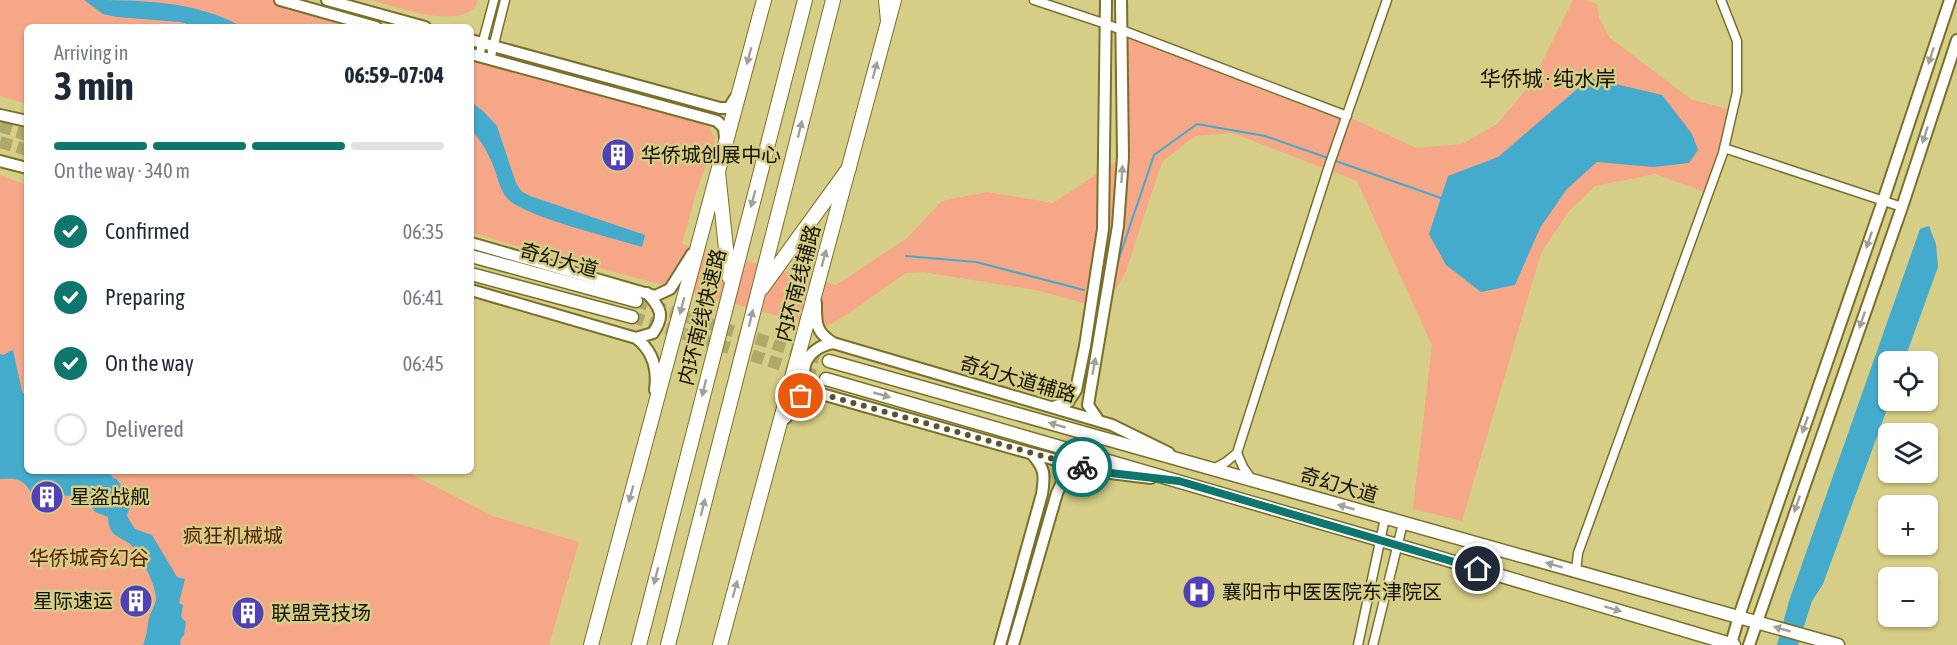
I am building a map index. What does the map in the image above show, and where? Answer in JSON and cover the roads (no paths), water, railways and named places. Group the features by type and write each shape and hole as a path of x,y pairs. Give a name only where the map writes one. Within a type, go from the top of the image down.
{"main road":[{"path":"591,645 764,0"},
{"name":"内环南线快速路","path":"639,645 805,0"},
{"path":"668,645 833,0"},
{"path":"886,0 888,21"},
{"name":"内环南线辅路","path":"720,645 894,0"},
{"path":"757,294 849,168"},
{"path":"718,172 730,288"},
{"name":"奇幻大道","path":"474,257 636,301"},
{"name":"奇幻大道","path":"474,275 632,317"},
{"name":"奇幻大道","path":"829,361 1838,645"},
{"name":"奇幻大道","path":"826,379 1732,645"}],"street":[{"path":"282,0 366,24"},
{"path":"327,0 414,24"},
{"path":"488,44 494,0"},
{"path":"505,0 488,44 480,56 717,121 724,128 726,143"},
{"path":"1034,0 1106,24 1347,116"},
{"path":"1052,407 1068,402 1076,390 1085,346 1102,229 1106,0"},
{"path":"1099,421 1088,405 1118,226 1123,157 1121,0"},
{"path":"1212,470 1237,453 1329,166 1387,0"},
{"path":"1576,571 1578,554 1724,148 1737,92 1737,41 1721,0"},
{"path":"1732,645 1738,616 1883,201 1950,0"},
{"path":"1749,645 1902,207 1957,40"},
{"path":"474,41 720,108 729,108 739,93"},
{"path":"0,115 24,120"},
{"path":"1724,148 1902,207"},
{"path":"0,160 24,167"},
{"path":"474,244 655,296 670,289 684,270 699,241"},
{"path":"816,290 816,326 824,337 833,343"},
{"path":"474,291 636,338 653,358 656,378 650,426"},
{"path":"636,338 653,333 659,324 661,315 657,304 647,293"},
{"path":"833,343 820,345 810,353 806,362 805,375 810,387 818,393 1102,472 1179,481"},
{"name":"奇幻大道辅路","path":"833,343 1112,425 1188,462"},
{"path":"774,446 793,403 801,396 818,393"},
{"path":"1237,453 1252,480"},
{"path":"1000,645 1042,494 1044,477 1042,466 1032,454"},
{"path":"1013,645 1057,493 1064,478 1087,468"},
{"path":"1358,645 1385,518"},
{"path":"1373,645 1403,524"}],"water":[{"path":"84,0 166,3 205,11 236,24 187,24 103,14"},
{"path":"1590,78 1662,95 1692,134 1698,150 1689,163 1653,167 1597,162 1566,190 1540,228 1515,285 1481,292 1446,265 1429,234 1448,176 1498,157"},
{"path":"474,104 497,126 516,183 521,191 645,235 642,247 550,220 517,206 505,195 493,165 474,133"},
{"path":"1929,226 1936,244 1938,267 1908,351 1878,351 1878,411 1886,411 1882,423 1878,423 1878,434 1823,584 1812,601 1798,645 1777,645 1789,601 1920,229"},
{"path":"13,350 24,394 24,474 111,474 117,479 127,496 126,502 131,504 127,516 135,529 152,535 177,577 185,579 179,603 183,605 181,617 186,622 180,645 143,645 156,595 147,570 138,554 130,544 112,532 108,517 95,512 85,496 33,495 20,481 0,479 0,354 3,355"}],"waterway":[{"path":"1116,267 1154,155 1197,124 1265,136 1328,158"},
{"path":"1333,160 1441,198"},
{"path":"906,256 976,262 1084,290"}],"tunnel":[{"path":"0,126 24,134"},
{"path":"0,142 24,149"},
{"path":"636,301 829,361"},
{"path":"632,317 826,379"}],"place":[{"name":"华侨城创展中心","path":"618,155"},
{"name":"星盗战舰","path":"47,497"},
{"name":"襄阳市中医医院东津院区","path":"1199,592"},
{"name":"星际速运","path":"136,601"},
{"name":"联盟竞技场","path":"248,613"}],"district":[{"name":"华侨城 · 纯水岸","path":"1548,79"}],"park label":[{"name":"疯狂机械城","path":"233,536"},
{"name":"华侨城奇幻谷","path":"89,558"}]}
